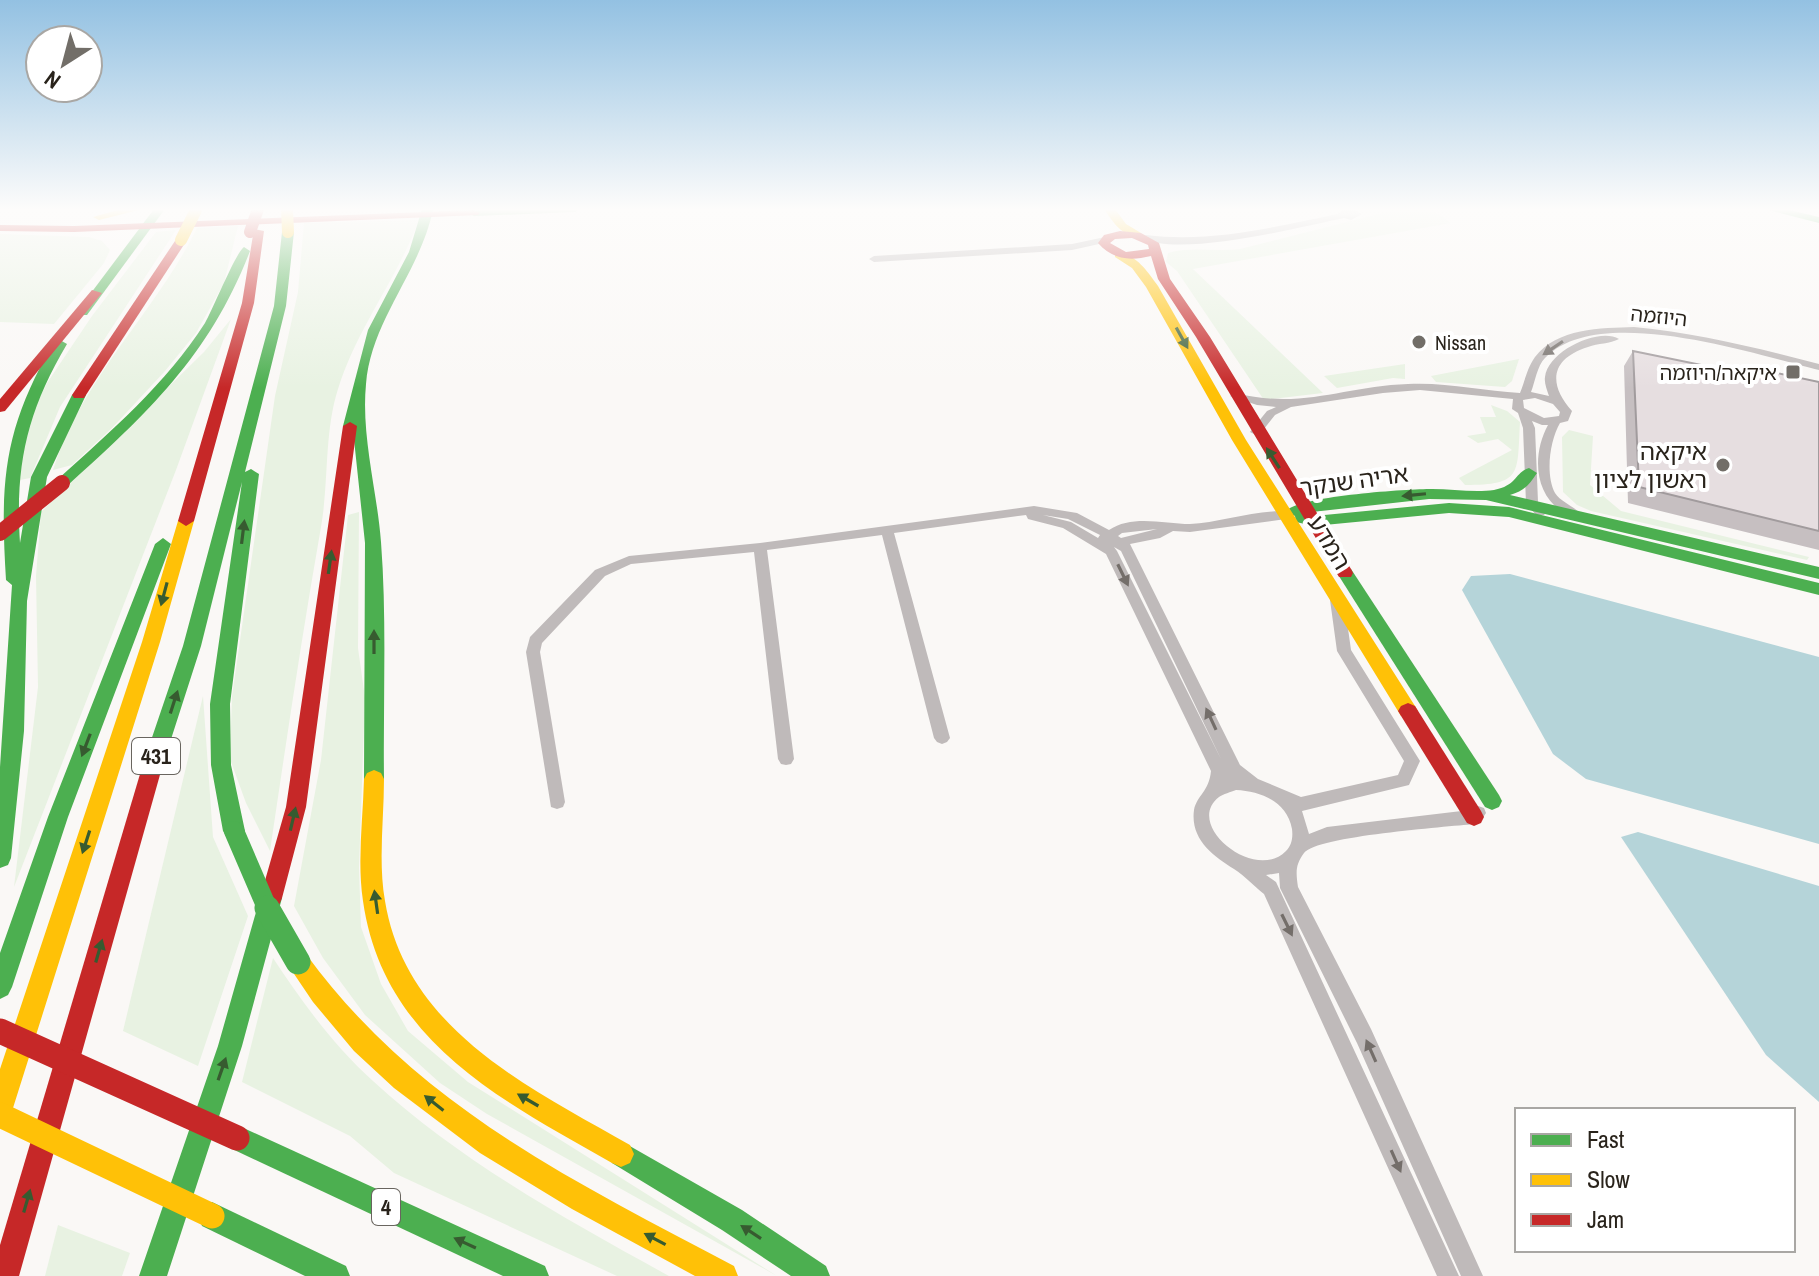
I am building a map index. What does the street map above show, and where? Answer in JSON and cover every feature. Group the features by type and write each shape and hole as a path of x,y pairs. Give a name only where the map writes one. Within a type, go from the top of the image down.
{"main road":[{"path":"0,408 115,269"},
{"path":"18,601 39,477 49,450 70,408 162,269"},
{"path":"0,533 62,483 150,399 201,341 228,295 239,269"},
{"name":"431","path":"0,1108 151,642 248,303 251,269"},
{"name":"431","path":"5,1276 151,772 192,646 274,328 283,269"},
{"path":"153,1276 230,1046 296,807 348,436 374,332 404,269"},
{"name":"המדע","path":"1139,269 1152,286 1239,440 1474,817"},
{"name":"המדע","path":"1157,269 1203,336 1256,432 1492,801"},
{"path":"0,858 14,731 18,601 7,487 13,441 34,384 96,293"},
{"path":"274,328 219,691 218,745 225,799 234,831 273,921 298,962 364,1043 406,1081 474,1134 590,1204 724,1276"},
{"path":"359,383 359,421 373,543 374,900 381,930 399,978 433,1028 496,1081 701,1200 816,1276"},
{"path":"0,987 58,817 207,438"},
{"path":"1486,495 1513,491 1529,473"},
{"path":"1293,488 1315,498 1347,502"},
{"name":"אריה שנקר","path":"1310,513 1347,502 1429,494 1486,495 1532,503 1819,573"},
{"name":"אריה שנקר","path":"1286,515 1363,516 1468,509 1509,512 1819,589"},
{"path":"1332,551 1340,526 1363,516"},
{"name":"4","path":"0,1031 535,1276"},
{"path":"0,1115 336,1276"}],"street":[{"name":"היוזמה","path":"1520,412 1516,401 1524,396 1535,365 1551,348 1576,336 1611,330 1675,334 1819,367"},
{"name":"היוזמה","path":"1555,422 1567,416 1557,402 1549,380 1557,360 1576,348 1608,339 1670,340 1819,374"},
{"path":"1235,396 1256,403 1287,406 1408,387 1536,395 1557,402"},
{"path":"1471,392 1542,422 1555,422 1547,439 1547,485 1555,500 1574,513"},
{"path":"1256,432 1271,413 1287,406"},
{"path":"1520,412 1529,428 1532,503 1557,524"},
{"path":"557,802 533,652 535,641 544,628 600,573 629,560 760,547 1012,513 1067,525 1109,540 1126,548 1234,770 1252,783 1301,804 1403,780 1412,761 1344,651 1337,599"},
{"path":"1109,540 1156,535 1168,528 1286,515"},
{"path":"887,530 942,738"},
{"path":"1109,540 1111,551 1219,771 1217,788"},
{"path":"760,547 786,759"},
{"path":"1252,783 1235,783 1217,788 1202,805 1204,832 1219,850 1270,888 1448,1276"},
{"path":"1283,798 1301,825 1300,845"},
{"path":"1241,864 1257,868 1287,862 1300,845 1327,834 1474,817 1492,801"},
{"path":"1287,862 1289,888 1364,1036 1472,1276"}],"green space":[{"path":"0,269 99,269 54,324 0,322"},
{"path":"128,269 151,269 60,407 30,478 15,481 28,421 47,383"},
{"path":"174,269 228,269 224,283 196,333 165,371 112,428 72,465 53,470 82,406"},
{"path":"300,269 397,269 356,345 334,406 323,510 270,851 246,803 230,759 232,696 275,396 298,292"},
{"path":"1174,269 1196,269 1193,269 1323,393 1264,400"},
{"path":"231,319 176,470 14,887 38,687 36,576 41,512 204,352"},
{"path":"1519,359 1512,381 1505,387 1436,382 1431,376"},
{"path":"1405,364 1405,379 1393,378 1337,388 1324,376"},
{"path":"1491,405 1507,411 1520,422 1517,465 1507,479 1465,485 1459,478 1512,450 1498,439 1478,443 1467,436 1486,433 1480,417 1496,417"},
{"path":"1569,430 1593,436 1590,485 1621,511 1809,557 1807,560 1591,511 1577,505 1563,492 1562,437"},
{"path":"359,512 358,648 365,698 359,868 361,927 381,984 408,1031 468,1082 777,1276 487,1114 440,1083 365,1015 323,958 294,906 321,760 348,515"},
{"path":"203,696 213,837 248,916 198,1066 123,1031"},
{"path":"273,958 332,1038 407,1110 515,1188 669,1276 617,1276 394,1173 350,1136 242,1082"},
{"path":"58,1225 130,1253 122,1276 45,1276"}],"water":[{"path":"1510,574 1819,657 1819,844 1586,779 1553,754 1462,590 1471,576"},
{"path":"1638,832 1819,886 1819,1102 1766,1055 1621,837"}],"building":[{"name":"איקאה ראשון לציון","path":"1633,351 1750,375 1748,367 1819,382 1819,531 1639,487"}],"traffic: fast":[{"path":"83,312 115,269"},
{"path":"62,483 170,379 212,321 237,269"},
{"path":"153,764 192,646 280,306 284,269"},
{"path":"350,426 375,330 406,269"},
{"path":"15,580 10,514 13,457 29,403 60,344"},
{"path":"359,383 359,421 373,543 374,779"},
{"path":"0,858 14,731 18,601 39,477 79,395"},
{"path":"1494,495 1518,488 1529,473"},
{"path":"234,831 221,765 220,704 251,474"},
{"path":"1294,511 1305,506 1429,494 1486,495 1819,573"},
{"path":"1302,518 1314,521 1449,508 1509,512 1819,589"},
{"path":"0,987 58,817 163,544"},
{"path":"1345,573 1492,801"},
{"path":"234,831 273,921 298,962"},
{"path":"153,1276 230,1046 271,898"},
{"path":"237,1138 535,1276"},
{"path":"621,1154 732,1220 816,1276"},
{"path":"212,1216 336,1276"}],"traffic: slow":[{"path":"1139,269 1152,286 1239,440 1408,711"},
{"path":"0,1108 151,642 186,521"},
{"path":"374,779 374,902 386,950 406,991 432,1026 464,1056 501,1083 621,1154"},
{"path":"298,962 329,1004 363,1042 445,1112 535,1172 724,1276"},
{"path":"0,1115 212,1216"}],"traffic: jam":[{"path":"79,395 162,269"},
{"path":"186,521 248,303 253,269"},
{"path":"1161,269 1164,279 1203,337 1345,573"},
{"path":"0,408 96,293"},
{"path":"271,898 296,807 350,426"},
{"path":"0,533 62,483"},
{"path":"1408,711 1474,817"},
{"path":"5,1276 153,764"},
{"path":"0,1031 237,1138"}],"place":[{"name":"Nissan","path":"1419,342"},
{"name":"איקאה/היוזמה","path":"1793,372"},
{"name":"איקאה ראשון לציון","path":"1723,465"}]}
